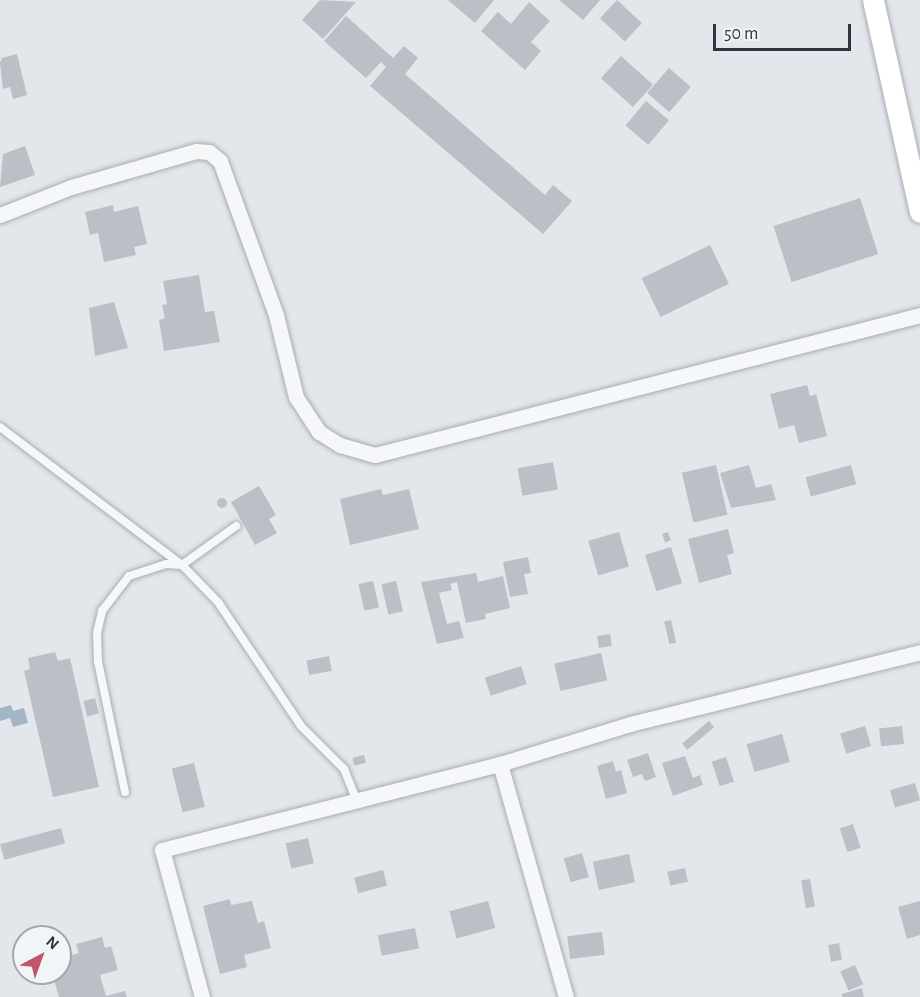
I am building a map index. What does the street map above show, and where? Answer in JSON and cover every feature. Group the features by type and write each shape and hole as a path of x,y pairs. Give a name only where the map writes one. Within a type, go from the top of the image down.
{"main road":[{"path":"873,0 920,212"}],"street":[{"path":"0,215 71,187 196,151 209,152 220,161 272,304 296,397 319,432 340,445 375,455 920,315"},
{"path":"202,997 162,850 356,798 500,764 630,724 920,652"},
{"path":"500,764 566,997"}],"lane":[{"path":"0,427 182,565 218,602 301,726 344,769 356,798"},
{"path":"125,792 98,662 97,633 102,610 129,576 166,564 182,565 236,526"}],"water":[{"path":"11,705 13,711 24,708 28,723 13,727 10,718 0,721 0,708"}],"building":[{"path":"320,0 356,2 323,39 302,20"},
{"path":"448,0 494,0 475,23"},
{"path":"559,0 600,0 583,20"},
{"path":"617,0 642,23 625,41 600,18"},
{"path":"529,2 550,21 531,42 541,51 525,70 481,31 498,12 511,24"},
{"path":"346,16 393,58 404,46 418,58 405,74 545,195 553,185 572,201 543,234 370,86 386,67 381,62 366,78 324,41"},
{"path":"17,54 27,95 13,99 10,87 3,89 0,63 2,58"},
{"path":"621,56 653,85 633,107 601,78"},
{"path":"669,68 691,87 669,112 647,93"},
{"path":"646,101 669,120 648,145 625,126"},
{"path":"25,146 35,175 0,187 3,154"},
{"path":"860,198 878,254 792,282 773,226"},
{"path":"113,205 114,212 138,206 147,244 134,247 136,255 104,262 98,233 90,235 85,212"},
{"path":"710,245 729,284 661,317 642,278"},
{"path":"199,275 205,312 214,311 220,342 164,351 159,320 165,318 162,305 167,304 163,281"},
{"path":"114,302 128,348 95,356 89,308"},
{"path":"807,385 810,396 816,394 827,436 799,443 794,425 779,429 770,394"},
{"path":"553,462 558,490 522,496 518,468"},
{"path":"716,465 727,515 693,523 682,473"},
{"path":"749,465 756,488 771,484 776,500 731,508 720,473"},
{"path":"851,465 856,484 811,496 806,477"},
{"path":"259,486 276,515 269,519 277,533 255,545 231,502"},
{"path":"381,489 383,495 409,489 419,529 350,545 340,499"},
{"path":"222,498 226,499 226,507 222,508 218,507 217,503 218,499"},
{"path":"728,529 734,553 727,555 732,574 699,583 688,539"},
{"path":"619,532 629,567 598,575 588,541"},
{"path":"668,532 671,541 665,542 662,534"},
{"path":"671,547 682,583 656,591 645,555"},
{"path":"528,557 531,573 524,574 528,594 510,597 503,562"},
{"path":"476,573 478,582 503,576 510,608 485,614 486,619 466,623 457,582 450,584 452,590 439,593 447,624 459,621 464,638 437,644 421,582"},
{"path":"373,581 379,607 364,611 358,584"},
{"path":"396,581 403,611 388,615 381,584"},
{"path":"671,620 676,642 669,644 664,622"},
{"path":"610,634 612,646 599,648 597,636"},
{"path":"55,652 58,661 70,658 99,787 53,797 24,671 30,669 28,658"},
{"path":"601,653 607,680 561,691 554,664"},
{"path":"329,656 332,671 309,675 306,660"},
{"path":"521,666 527,684 491,696 485,678"},
{"path":"95,698 99,714 87,716 83,701"},
{"path":"709,721 714,727 687,750 682,743"},
{"path":"865,726 871,746 846,754 840,734"},
{"path":"902,726 904,744 881,746 879,728"},
{"path":"782,734 790,762 754,772 746,744"},
{"path":"648,753 656,777 645,781 642,774 633,777 627,760"},
{"path":"364,755 366,763 354,766 352,758"},
{"path":"685,756 693,778 700,775 703,785 673,796 662,763"},
{"path":"726,757 734,782 720,786 712,762"},
{"path":"613,761 616,772 621,770 627,793 606,799 597,766"},
{"path":"194,763 205,807 183,812 172,769"},
{"path":"915,783 920,800 895,807 890,790"},
{"path":"853,824 861,848 847,852 840,828"},
{"path":"61,828 65,843 4,860 0,844"},
{"path":"308,838 314,863 291,869 286,843"},
{"path":"582,853 589,877 571,882 564,858"},
{"path":"629,854 635,882 599,890 593,862"},
{"path":"685,868 688,882 670,885 667,872"},
{"path":"383,870 387,885 358,893 354,878"},
{"path":"810,879 815,907 806,908 801,881"},
{"path":"230,899 231,905 252,901 258,923 264,921 271,948 244,955 247,967 220,974 203,906"},
{"path":"488,901 495,928 457,938 449,911"},
{"path":"920,901 920,935 907,939 898,907"},
{"path":"415,928 419,949 382,956 378,935"},
{"path":"602,932 605,955 570,959 567,936"},
{"path":"102,937 105,948 111,946 118,970 100,975 106,996 125,991 127,997 59,997 56,985 72,985 72,955 79,953 76,944"},
{"path":"839,943 842,960 831,962 828,945"},
{"path":"855,965 863,984 848,991 840,971"},
{"path":"862,988 864,997 842,997 842,994"}]}
